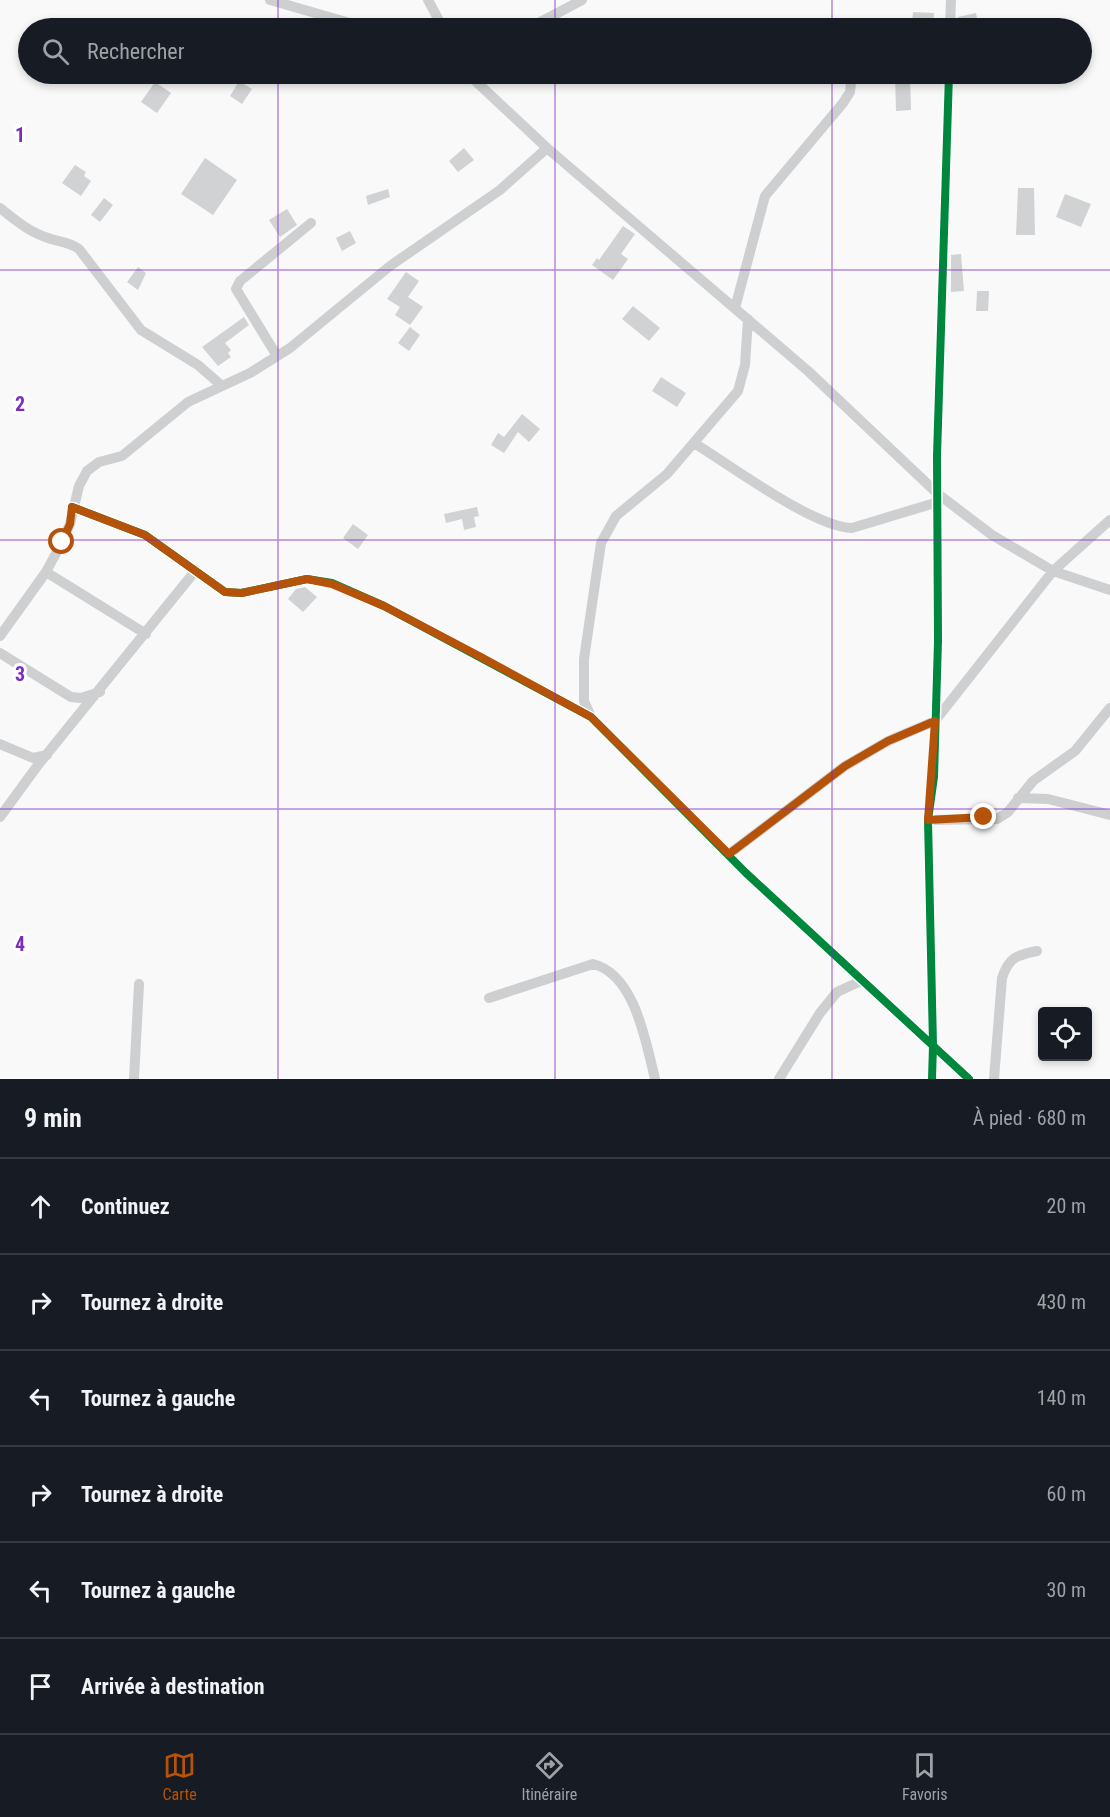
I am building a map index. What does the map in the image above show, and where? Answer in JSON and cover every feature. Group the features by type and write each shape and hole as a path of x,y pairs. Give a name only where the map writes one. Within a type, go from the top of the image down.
{"street":[{"path":"270,0 332,18"},
{"path":"428,0 438,18"},
{"path":"548,18 582,0"},
{"path":"950,18 951,0"},
{"path":"481,84 548,148 808,371 938,498 992,535 1053,571 1110,591"},
{"path":"735,308 765,196 843,103 850,92 851,84"},
{"path":"932,1079 928,820 935,721 938,498 949,84"},
{"path":"0,636 46,572 70,524 72,507 87,471 99,462 122,456 188,402 250,374 277,356 390,266 500,190 548,148"},
{"path":"0,208 23,227 47,238 72,244 79,249 141,330 198,365 222,386"},
{"path":"277,356 236,289 240,281 311,223"},
{"path":"591,717 584,700 584,659 601,543 616,516 667,474 738,391 745,365 748,319"},
{"path":"694,443 778,496 839,528 852,528 938,498"},
{"path":"72,507 145,535 225,592 242,593 307,579 332,584 384,606 591,717 861,981 969,1079"},
{"path":"729,854 845,766 888,741 935,721 1053,571 1110,520"},
{"path":"0,817 196,570"},
{"path":"46,572 146,634"},
{"path":"0,653 71,697 81,698 100,692"},
{"path":"928,820 984,817 997,819 1008,812 1032,781 1075,751 1110,708"},
{"path":"0,744 33,758 47,755"},
{"path":"1018,798 1048,799 1110,815"},
{"path":"994,1079 1002,978 1006,965 1015,955 1037,951"},
{"path":"489,998 593,964 606,967 619,979 628,994 645,1037 655,1079"},
{"path":"779,1079 820,1013 837,992 861,981"},
{"path":"134,1079 140,984"}],"building":[{"path":"913,12 934,13 934,18 912,18"},
{"path":"976,13 977,18 958,18"},
{"path":"154,84 158,84 171,93 157,113 141,102"},
{"path":"237,84 244,84 252,89 242,104 230,96"},
{"path":"895,84 910,84 911,110 896,111"},
{"path":"464,148 474,160 458,172 449,161"},
{"path":"205,158 237,180 213,215 181,194"},
{"path":"75,165 86,172 84,176 91,181 81,196 62,183"},
{"path":"1018,188 1034,188 1035,235 1016,235"},
{"path":"388,189 390,197 368,205 366,196"},
{"path":"1065,194 1091,204 1081,227 1056,217"},
{"path":"104,198 113,205 100,222 91,215"},
{"path":"287,209 297,225 280,237 269,220"},
{"path":"623,226 635,234 621,254 628,259 613,280 592,265 597,258 599,260"},
{"path":"350,231 356,243 342,251 336,238"},
{"path":"961,254 964,291 951,292 951,255"},
{"path":"138,267 146,273 138,290 127,282"},
{"path":"406,272 419,281 408,297 423,307 410,325 395,315 400,307 387,299"},
{"path":"977,291 989,291 988,311 976,311"},
{"path":"633,306 660,328 649,341 622,319"},
{"path":"244,317 249,325 225,343 231,350 228,353 231,357 218,366 202,347"},
{"path":"410,327 420,335 409,351 398,343"},
{"path":"661,377 686,393 677,407 652,391"},
{"path":"522,414 540,429 529,442 518,432 504,453 491,445 498,433 504,437"},
{"path":"477,507 479,516 474,517 476,527 464,530 462,519 446,523 444,514"},
{"path":"353,524 368,535 358,549 343,538"},
{"path":"305,587 317,597 303,612 288,599 296,589"}],"cycle path":[{"path":"932,1079 928,820 934,777 938,641 937,456 949,84"},
{"path":"72,507 145,535 225,592 241,593 307,579 332,583 384,606 591,717 746,873 969,1079"}],"route":[{"path":"62,542 70,524 72,507 145,535 225,592 242,593 307,579 332,584 384,606 591,717 729,854 758,835 845,766 888,741 935,721 933,777 928,820 984,817"}]}
